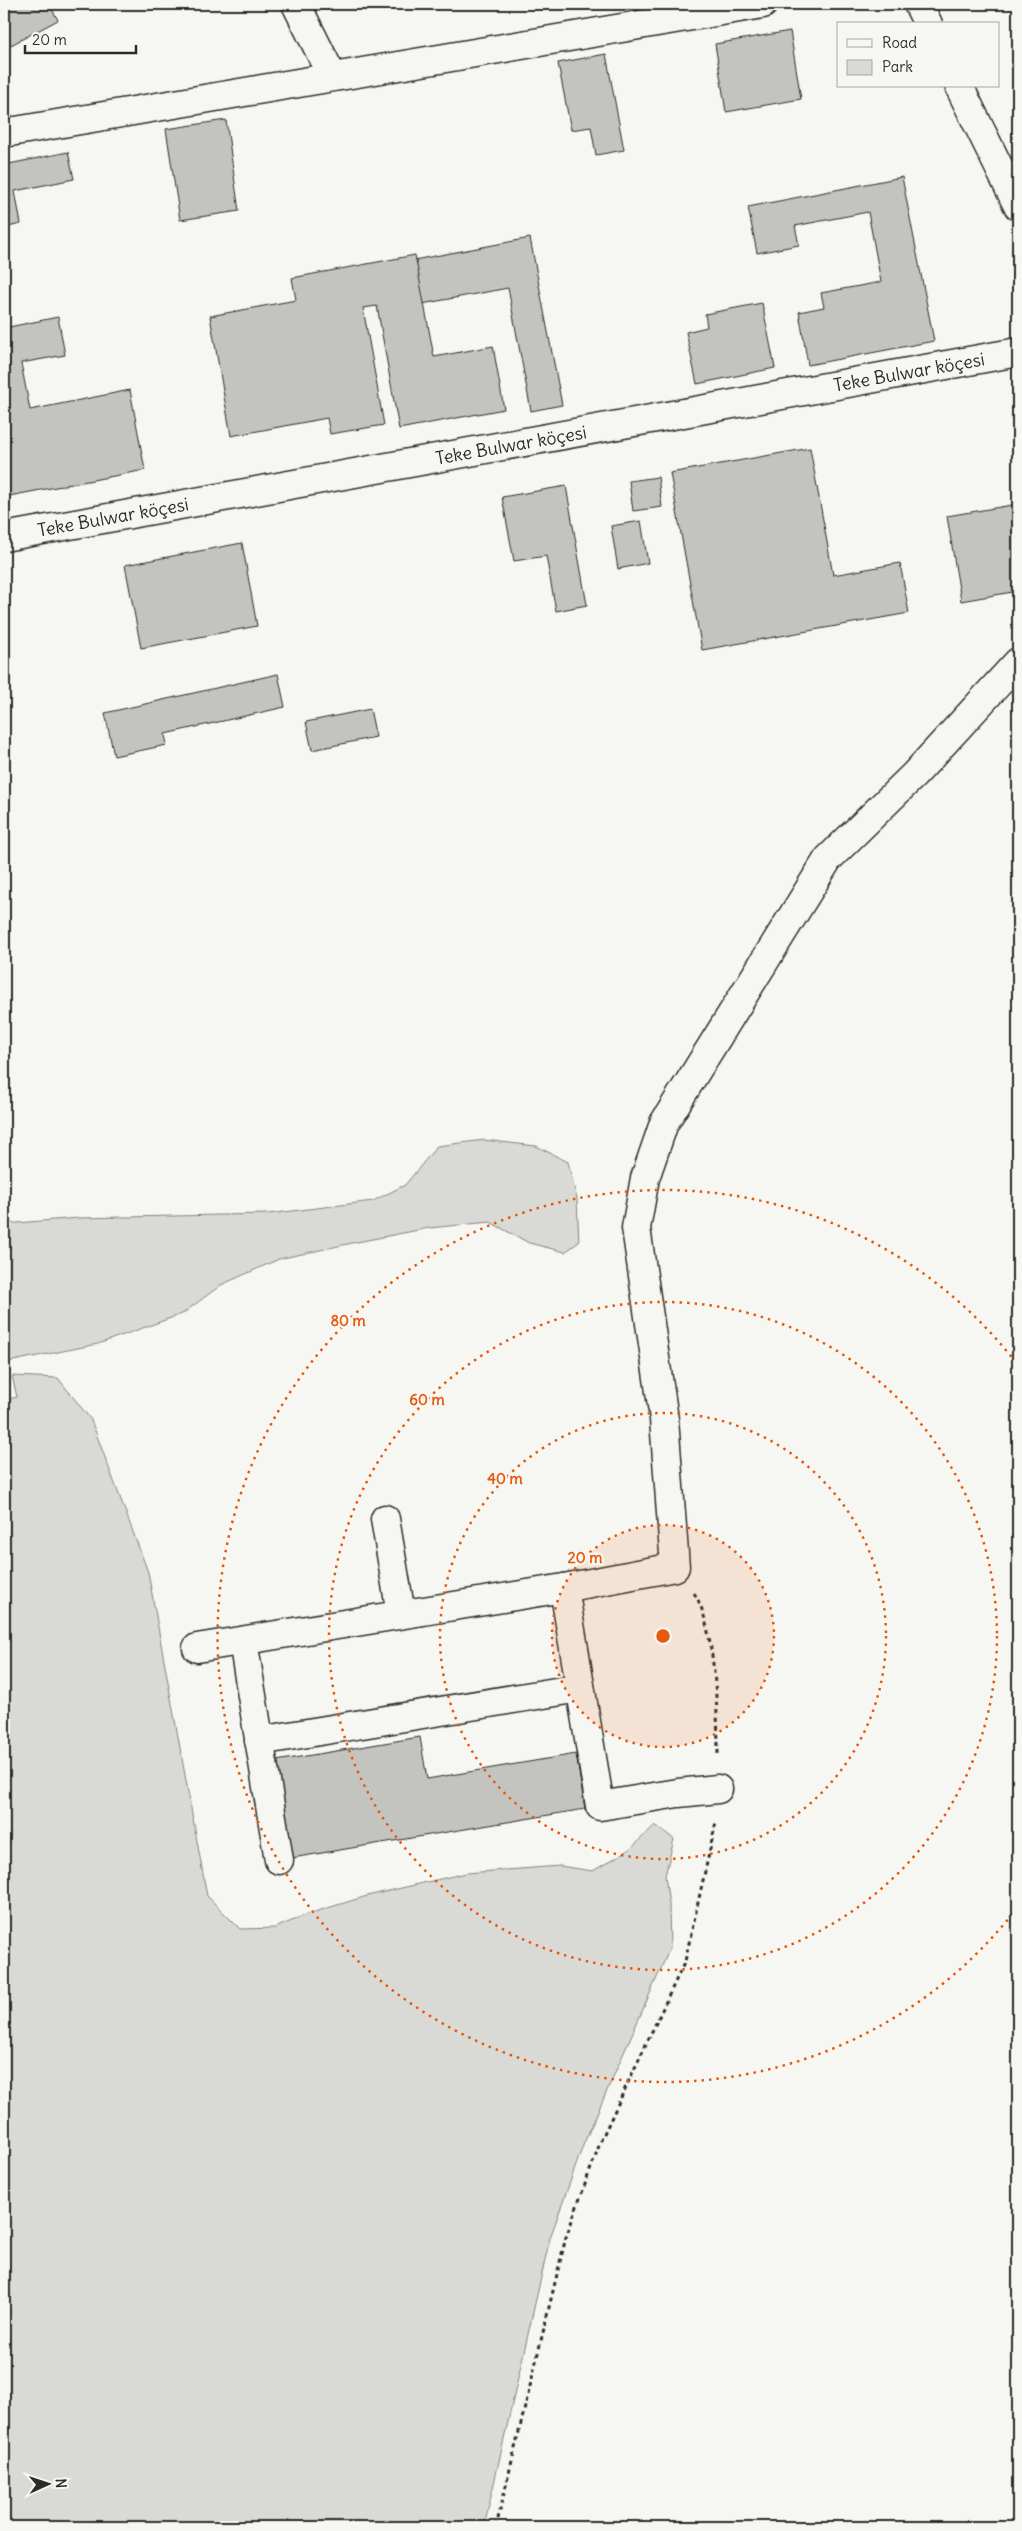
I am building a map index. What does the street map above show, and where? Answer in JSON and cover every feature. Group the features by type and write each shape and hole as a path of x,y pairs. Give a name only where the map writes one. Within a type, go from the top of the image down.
{"street":[{"path":"296,4 332,76"},
{"path":"4,133 763,4"},
{"path":"918,4 927,22"},
{"path":"960,88 1018,206"},
{"name":"Teke Bulwar köçesi","path":"4,537 1018,352"},
{"path":"197,1648 564,1588 675,1566 664,1419 636,1228 645,1178 664,1123 828,860 915,774 1018,662"},
{"path":"385,1519 401,1614"},
{"path":"564,1588 600,1806 678,1793 718,1789"},
{"path":"243,1641 279,1860"},
{"path":"259,1741 580,1688"}],"path":[{"path":"496,2527 566,2238 601,2140 684,1961 718,1812 718,1731 710,1651 702,1604 675,1566"}],"green space":[{"path":"484,1140 536,1146 568,1162 577,1199 579,1242 565,1252 529,1243 490,1222 429,1228 352,1243 279,1259 221,1285 182,1314 98,1344 8,1362 4,1341 4,1224 79,1218 268,1214 373,1201 405,1185 437,1146"},
{"path":"12,1376 58,1378 91,1420 148,1572 207,1896 240,1929 275,1928 308,1914 367,1896 466,1873 560,1866 593,1871 630,1849 655,1825 674,1839 665,1876 669,1904 670,1948 584,2143 550,2238 484,2527 4,2527 4,1400 17,1397"}],"building":[{"path":"4,4 49,4 58,20 11,45 4,31"},
{"path":"790,31 801,99 726,112 715,44"},
{"path":"606,54 624,150 596,155 591,127 571,130 558,63"},
{"path":"226,120 239,211 180,220 166,129"},
{"path":"68,152 74,179 15,191 21,224 4,228 4,165"},
{"path":"902,177 934,341 808,365 799,312 824,307 821,293 881,282 868,212 795,226 799,245 757,253 748,207"},
{"path":"530,238 562,405 531,411 508,288 422,304 414,260"},
{"path":"415,255 434,357 493,346 504,409 399,429 377,306 363,308 384,425 330,434 327,418 231,436 210,316 296,300 292,278"},
{"path":"762,303 775,368 697,384 686,332 707,327 705,314"},
{"path":"58,317 65,355 21,363 30,410 130,390 145,470 4,497 4,328"},
{"path":"810,448 833,575 900,563 909,613 702,650 670,473"},
{"path":"658,477 662,507 633,511 629,481"},
{"path":"566,486 587,605 556,611 546,556 514,561 502,497"},
{"path":"1018,504 1018,591 961,601 947,516"},
{"path":"641,521 648,563 618,569 611,526"},
{"path":"242,543 257,626 141,648 125,565"},
{"path":"278,674 285,707 165,734 167,745 114,756 105,713"},
{"path":"370,709 376,737 312,750 306,722"},
{"path":"420,1737 427,1779 576,1754 585,1809 292,1858 276,1761"}]}
